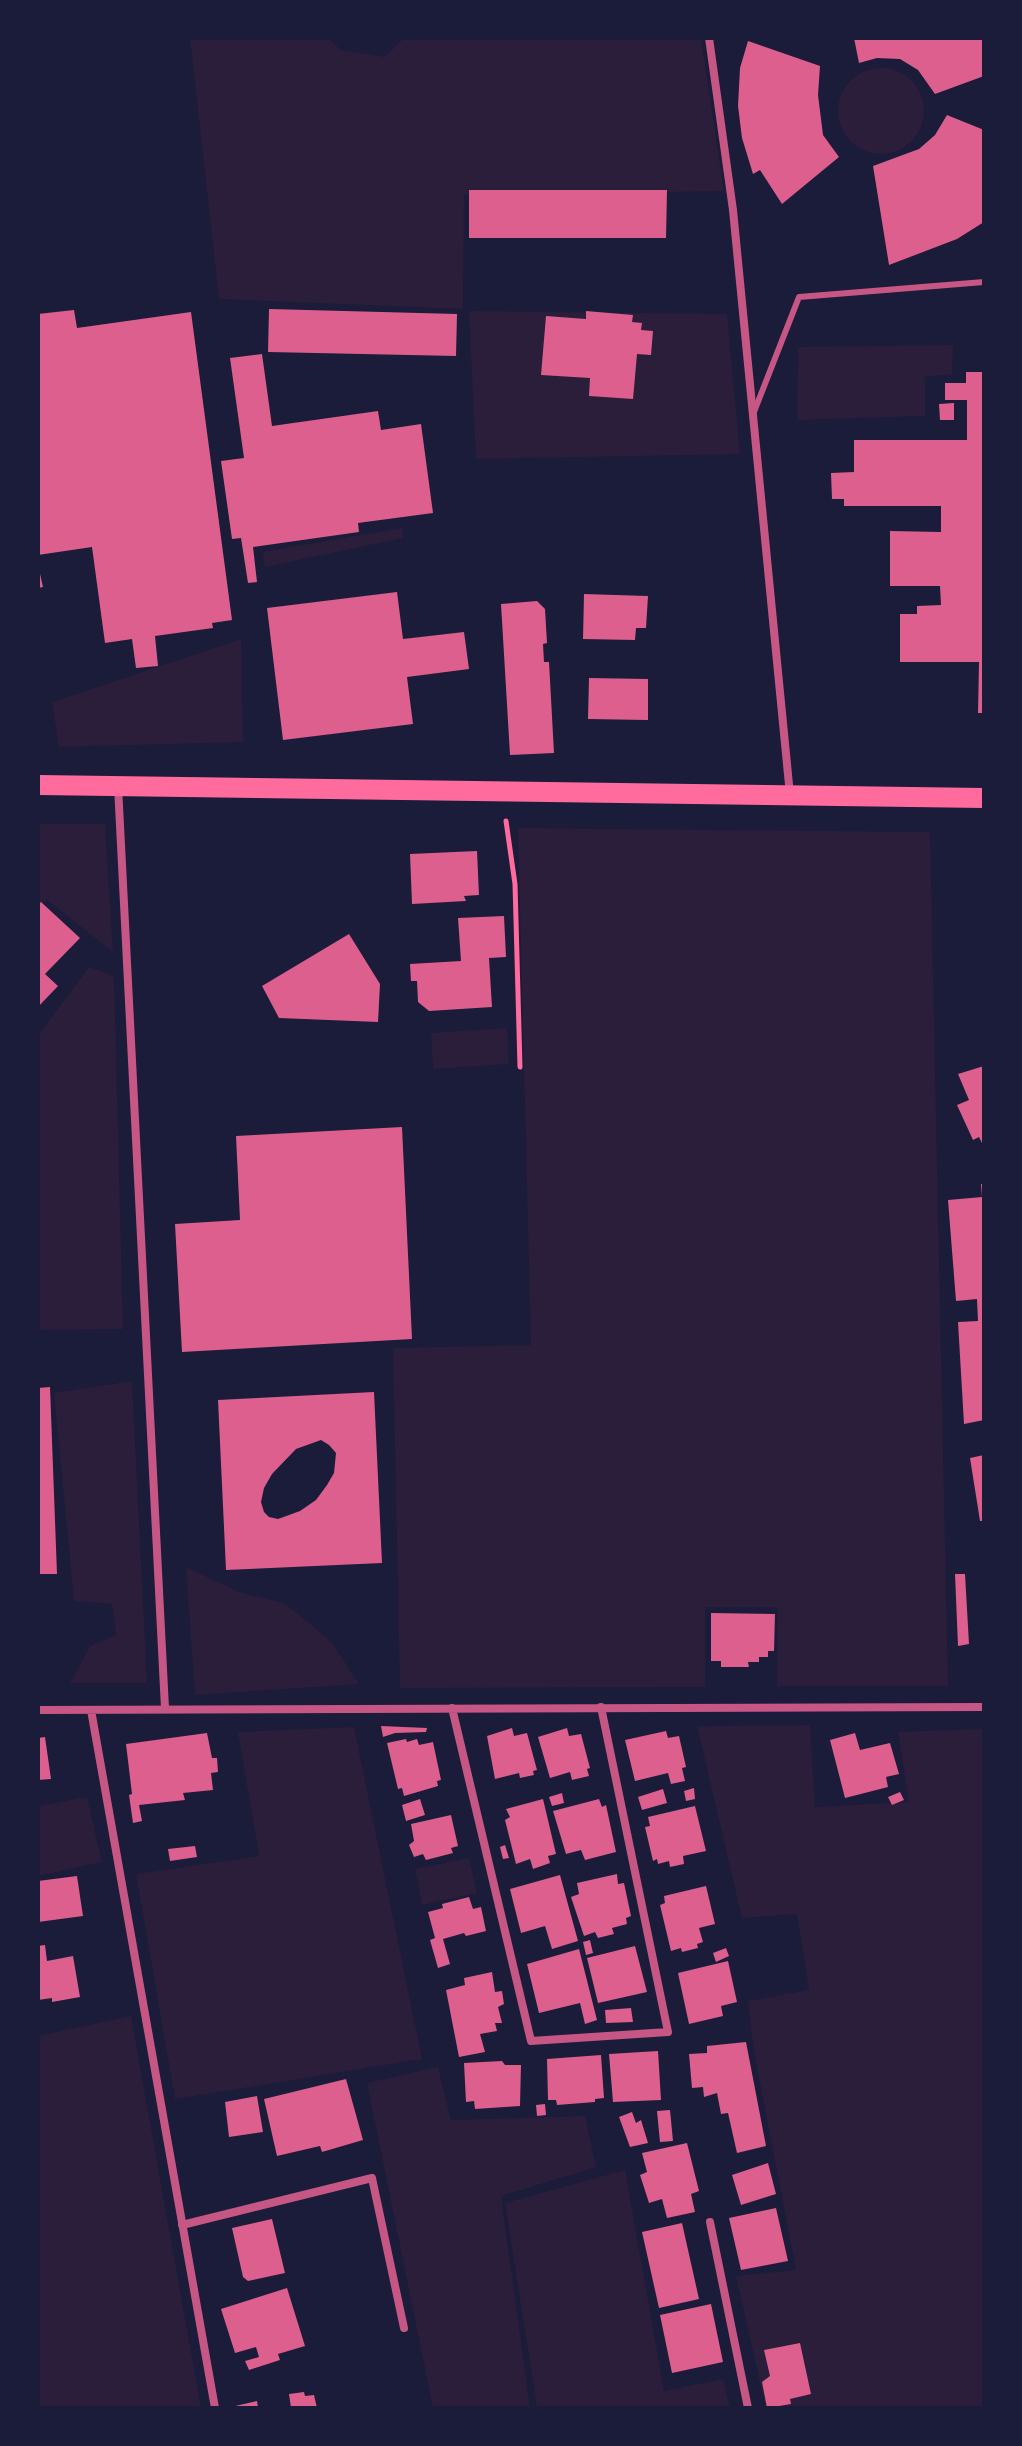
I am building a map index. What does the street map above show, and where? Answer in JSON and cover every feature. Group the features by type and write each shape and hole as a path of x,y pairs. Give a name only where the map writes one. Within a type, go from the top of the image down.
{"main road":[{"path":"38,785 984,798"}],"street":[{"path":"709,38 733,210 790,796"},
{"path":"118,786 165,1708"},
{"path":"452,1708 531,2041 668,2032 601,1707"},
{"path":"38,1710 984,1707"},
{"path":"91,1710 215,2408"},
{"path":"182,2225 372,2178 404,2328"},
{"path":"710,2222 748,2408"}],"lane":[{"path":"753,416 799,297 984,282"}],"path":[{"path":"505,819 515,884 520,1067"}],"shaded area":[{"path":"190,38 328,38 341,50 385,57 404,38 701,38 724,191 464,195 463,309 219,299"},
{"path":"881,68 898,71 912,80 921,94 924,111 921,128 912,142 898,151 881,154 864,151 850,142 841,128 838,111 841,94 850,80 864,71"},
{"path":"469,311 727,314 740,454 476,459"},
{"path":"953,345 952,374 925,377 925,416 797,420 798,347"},
{"path":"402,528 403,538 265,567 263,552"},
{"path":"241,639 243,742 59,747 52,702"},
{"path":"38,824 105,824 113,952 47,900 38,907"},
{"path":"518,828 930,832 948,1686 777,1686 778,1607 705,1607 705,1687 400,1688 393,1348 531,1345"},
{"path":"89,967 114,976 123,1329 38,1330 38,1035"},
{"path":"507,1028 509,1064 433,1069 431,1033"},
{"path":"132,1381 147,1683 70,1683 90,1646 116,1635 112,1604 74,1601 54,1393"},
{"path":"186,1567 241,1593 284,1603 331,1641 359,1684 195,1695"},
{"path":"810,1725 815,1807 909,1802 898,1732 984,1729 984,2408 766,2408 736,2276 796,2270 753,2046 748,2001 809,1990 797,1914 742,1918 697,1726"},
{"path":"354,1727 422,2059 175,2099 136,1874 259,1856 238,1732"},
{"path":"87,1797 102,1862 38,1876 38,1806"},
{"path":"469,1858 477,1893 422,1905 415,1869"},
{"path":"131,2016 201,2408 38,2408 38,2036"},
{"path":"438,2067 451,2120 585,2116 596,2167 501,2196 530,2408 433,2408 367,2083"},
{"path":"625,2170 664,2391 723,2379 730,2408 537,2408 505,2203"}],"building":[{"path":"854,38 984,38 984,76 935,94 918,70 900,59 877,58 859,63"},
{"path":"748,41 820,66 818,95 823,135 839,157 782,204 760,170 753,174 742,138 738,106 740,68"},
{"path":"947,115 984,130 984,222 957,239 889,265 873,166 919,149 935,135"},
{"path":"469,190 667,190 666,238 469,238"},
{"path":"269,309 457,314 456,356 268,352"},
{"path":"74,310 77,328 191,312 232,620 212,623 213,628 155,636 158,666 136,668 132,639 105,643 92,547 38,555 38,314"},
{"path":"586,311 633,315 632,322 642,323 641,330 653,331 651,355 637,354 633,399 589,396 590,378 541,375 546,316 586,319"},
{"path":"262,354 272,426 378,411 381,430 421,424 433,513 358,523 359,532 253,547 257,582 248,583 241,538 232,539 221,461 244,458 230,358"},
{"path":"966,372 984,372 984,713 978,713 979,662 900,662 900,614 917,614 917,606 941,605 940,586 890,586 890,531 941,532 941,506 844,506 844,499 832,499 831,473 854,472 854,440 967,440 967,400 945,400 945,383 966,383"},
{"path":"954,403 954,420 940,420 939,404"},
{"path":"38,565 43,587 38,588"},
{"path":"397,592 403,639 464,632 469,669 407,677 413,724 283,740 267,608"},
{"path":"584,594 648,596 646,628 636,628 635,640 583,639"},
{"path":"537,601 545,609 547,643 543,644 544,662 549,662 554,753 510,755 501,604"},
{"path":"589,678 648,679 648,720 588,719"},
{"path":"477,851 479,895 464,896 466,901 412,904 410,854"},
{"path":"41,902 80,938 45,974 58,986 38,1007 38,905"},
{"path":"504,916 506,957 489,958 492,1007 429,1011 418,1002 417,981 411,981 410,964 461,961 458,918"},
{"path":"349,934 380,984 378,1022 279,1018 262,986"},
{"path":"984,1066 982,1143 979,1137 973,1140 957,1105 969,1100 958,1074"},
{"path":"402,1127 412,1339 182,1352 175,1224 240,1220 236,1136"},
{"path":"984,1183 984,1420 964,1424 958,1322 978,1321 977,1299 956,1301 948,1200 982,1197 981,1184"},
{"path":"50,1387 57,1574 38,1574 38,1388"},
{"path":"374,1392 382,1563 226,1570 218,1400","holes":["321,1440 336,1453 334,1473 316,1500 300,1511 278,1519 269,1517 261,1502 272,1474 296,1449"]},
{"path":"984,1455 984,1521 980,1521 970,1458"},
{"path":"955,1574 965,1574 969,1644 958,1646"},
{"path":"711,1613 775,1614 774,1651 768,1651 768,1657 759,1657 759,1662 748,1662 749,1667 721,1667 721,1661 711,1661"},
{"path":"381,1726 427,1728 426,1732 395,1733 383,1737"},
{"path":"512,1728 514,1736 527,1733 537,1770 533,1771 534,1775 520,1778 519,1773 495,1779 487,1736"},
{"path":"567,1728 569,1736 581,1734 590,1768 587,1769 589,1776 572,1780 570,1772 550,1778 538,1737"},
{"path":"666,1731 668,1738 679,1736 686,1767 682,1768 685,1781 671,1784 668,1773 635,1781 625,1740"},
{"path":"207,1733 212,1758 217,1758 218,1772 211,1773 213,1790 183,1793 185,1800 139,1805 142,1821 133,1823 126,1744"},
{"path":"855,1733 860,1750 890,1743 899,1774 886,1777 888,1787 845,1798 830,1740"},
{"path":"45,1737 51,1779 38,1780 38,1738"},
{"path":"406,1739 407,1742 417,1739 419,1745 433,1742 441,1780 437,1781 438,1786 404,1796 402,1788 398,1789 387,1743"},
{"path":"694,1788 695,1799 686,1801 684,1791"},
{"path":"663,1789 667,1803 642,1810 638,1797"},
{"path":"900,1792 904,1800 892,1805 888,1797"},
{"path":"562,1793 564,1803 552,1806 549,1797"},
{"path":"420,1799 425,1815 406,1821 402,1805"},
{"path":"543,1799 556,1854 548,1856 550,1863 533,1869 530,1859 516,1864 505,1820 510,1817 506,1809"},
{"path":"599,1799 602,1807 606,1805 616,1852 585,1860 581,1850 566,1854 553,1811"},
{"path":"695,1806 706,1851 683,1856 684,1864 670,1867 669,1861 658,1864 657,1859 653,1861 645,1827 650,1826 648,1817"},
{"path":"451,1815 458,1846 451,1848 453,1853 426,1860 423,1854 414,1857 409,1845 414,1841 411,1824"},
{"path":"505,1845 509,1858 503,1859 500,1847"},
{"path":"195,1846 197,1857 170,1861 168,1849"},
{"path":"617,1874 618,1884 624,1883 631,1916 626,1918 627,1924 612,1928 614,1934 598,1938 595,1932 584,1936 571,1897 579,1894 577,1883"},
{"path":"560,1875 578,1941 552,1949 545,1926 521,1933 510,1889"},
{"path":"77,1876 83,1916 38,1922 38,1881"},
{"path":"706,1886 715,1924 699,1928 703,1942 697,1944 698,1948 671,1951 660,1905 665,1903 664,1896"},
{"path":"469,1897 473,1909 481,1907 486,1931 443,1939 450,1964 438,1968 430,1940 435,1938 428,1912 443,1908 442,1904"},
{"path":"590,1940 593,1953 586,1955 583,1942"},
{"path":"45,1945 47,1961 73,1956 80,1997 52,2002 52,1998 38,2000 38,1946"},
{"path":"635,1946 647,1992 598,2003 587,1958"},
{"path":"726,1948 729,1956 716,1962 713,1953"},
{"path":"579,1949 597,2020 585,2024 580,2003 539,2013 527,1964"},
{"path":"728,1961 737,2002 721,2006 723,2016 689,2024 678,1973"},
{"path":"492,1972 495,1992 502,1991 504,2004 498,2007 502,2023 495,2023 497,2031 480,2034 485,2052 459,2057 446,1990 465,1985 464,1978"},
{"path":"631,2008 633,2022 606,2023 605,2010"},
{"path":"746,2042 766,2146 737,2153 728,2113 721,2114 717,2093 704,2097 703,2087 692,2088 689,2054 707,2053 707,2046"},
{"path":"658,2051 661,2100 613,2102 609,2054"},
{"path":"601,2055 604,2098 595,2099 595,2102 557,2105 556,2100 548,2100 547,2059"},
{"path":"502,2061 505,2065 521,2065 520,2106 475,2109 474,2101 466,2102 464,2063"},
{"path":"346,2079 363,2140 322,2152 320,2146 277,2156 264,2099"},
{"path":"257,2096 263,2132 229,2137 225,2102"},
{"path":"545,2104 546,2115 537,2116 536,2105"},
{"path":"670,2110 673,2141 660,2142 657,2111"},
{"path":"632,2112 636,2123 641,2120 648,2143 630,2147 619,2117"},
{"path":"687,2143 699,2191 691,2194 695,2212 667,2218 662,2199 649,2203 640,2175 647,2172 642,2153"},
{"path":"768,2163 776,2194 741,2205 732,2175"},
{"path":"776,2208 788,2261 741,2270 729,2218"},
{"path":"272,2219 285,2273 248,2281 243,2277 232,2228"},
{"path":"682,2223 699,2299 659,2308 642,2232"},
{"path":"287,2288 305,2346 278,2354 280,2360 249,2370 245,2361 259,2357 256,2347 235,2353 221,2309"},
{"path":"711,2304 723,2362 672,2373 660,2315"},
{"path":"800,2343 811,2394 790,2399 791,2404 767,2408 762,2382 770,2376 764,2350"},
{"path":"304,2392 305,2396 314,2395 317,2408 291,2408 289,2394"},
{"path":"257,2401 258,2408 231,2408 231,2407"}]}
